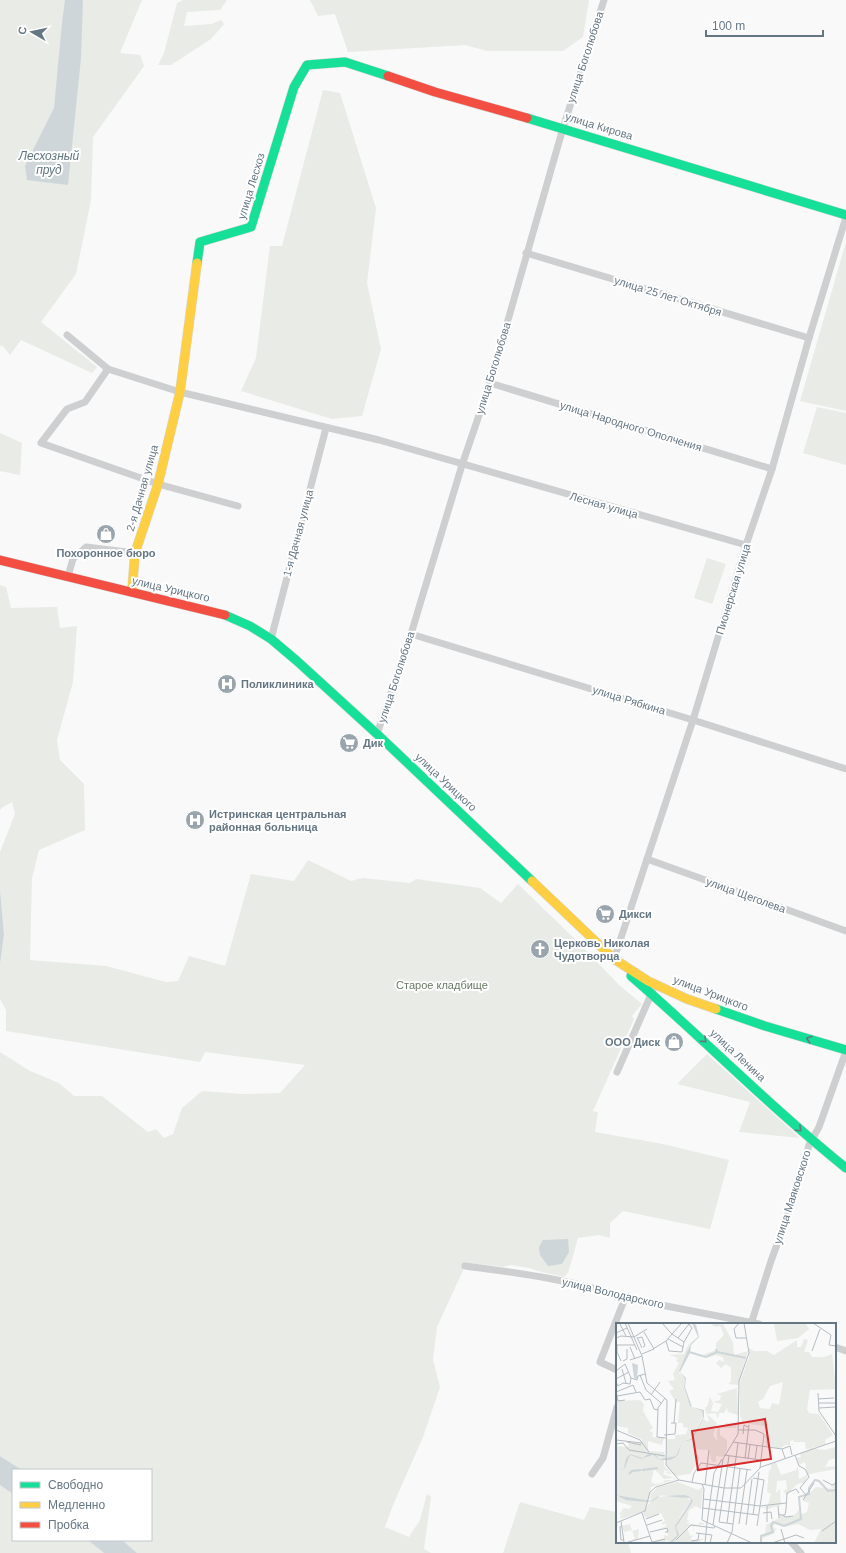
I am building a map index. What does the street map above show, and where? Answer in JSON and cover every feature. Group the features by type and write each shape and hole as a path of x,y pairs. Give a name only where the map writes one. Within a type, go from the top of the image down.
{"street":[{"name":"улица Боголюбова","path":"377,734 411,634 462,465 490,383 563,128 604,0"},
{"name":"улица Кирова","path":"345,62 435,92 563,128 846,216"},
{"name":"улица Лесхоз","path":"180,392 200,242 251,227 294,87 307,65 345,62"},
{"name":"Пионерская улица","path":"614,959 693,720 746,545 772,469 809,338 846,216"},
{"name":"улица 25 лет Октября","path":"526,253 809,338"},
{"path":"67,335 108,370 84,402 67,409 41,443 158,484 238,506"},
{"name":"Лесная улица","path":"108,370 180,392 378,440 746,545"},
{"name":"улица Народного Ополчения","path":"490,383 772,469"},
{"name":"2-я Дачная улица","path":"132,592 135,553 158,484 180,392"},
{"name":"1-я Дачная улица","path":"271,639 326,428"},
{"path":"68,576 73,558 86,547 135,553"},
{"name":"улица Урицкого","path":"0,560 221,613 250,626 271,639 377,734 614,959 657,985 687,999 765,1026 846,1050"},
{"name":"улица Рябкина","path":"411,634 693,720 846,769"},
{"name":"улица Щеголева","path":"647,859 846,931"},
{"name":"улица Ленина","path":"614,959 812,1141 846,1168"},
{"path":"617,1072 649,1002 651,993 657,985"},
{"path":"671,1010 668,999 676,997 687,999"},
{"name":"улица Маяковского","path":"751,1323 771,1261 795,1195 809,1145 819,1127 846,1050"},
{"name":"улица Володарского","path":"465,1266 538,1276 607,1292 625,1298 751,1323"},
{"path":"616,1370 600,1362 625,1298"},
{"path":"836,1347 846,1351"},
{"path":"592,1474 603,1458 616,1411"},
{"path":"792,1543 801,1553"}],"green space":[{"path":"0,0 142,0 120,53 140,55 144,66 93,137 91,200 76,274 41,322 97,367 92,373 21,340 10,355 2,345 0,347"},
{"path":"183,0 227,0 220,10 187,12 184,26 212,24 221,20 224,24 211,39 171,65 158,65 164,53 177,3"},
{"path":"310,0 589,0 583,37 563,51 487,51 465,45 348,52 335,14 318,16"},
{"path":"323,90 340,93 376,208 367,283 381,349 362,416 332,419 241,391 256,358 270,246 282,246"},
{"path":"846,242 846,411 800,401"},
{"path":"817,407 846,413 846,465 803,453"},
{"path":"0,433 22,443 20,475 0,471"},
{"path":"707,558 726,564 712,604 694,598"},
{"name":"Старое кладбище","path":"0,585 6,587 11,608 57,607 60,628 77,626 73,682 57,740 60,760 84,784 85,830 39,850 32,878 30,960 106,966 166,982 178,981 189,956 225,966 251,874 294,881 308,860 351,881 363,878 410,883 416,879 480,888 501,903 518,884 580,944 619,985 642,1004 632,1016 634,1019 593,1111 598,1112 595,1132 663,1144 729,1160 710,1229 623,1211 610,1223 610,1238 599,1235 578,1238 568,1273 564,1277 511,1265 504,1267 468,1263 465,1266 437,1327 433,1359 440,1387 423,1437 385,1527 409,1537 420,1520 427,1494 431,1497 424,1549 431,1553 137,1553 123,1541 152,1541 152,1469 20,1469 0,1456 0,1052 30,1071 59,1083 74,1096 102,1096 148,1132 156,1129 164,1138 173,1134 182,1108 202,1091 242,1094 280,1093 305,1065 205,1052 200,1062 6,1031 6,1010 0,999 0,964 4,935 0,889 0,852 15,814 12,802 0,810"},
{"path":"707,1054 800,1138 739,1132 750,1102 677,1084"},
{"path":"0,1485 12,1493 12,1541 89,1541 104,1553 0,1553"},
{"path":"520,1502 584,1520 590,1507 616,1512 616,1543 628,1543 631,1553 503,1553"}],"water":[{"name":"Лесхозный пруд","path":"65,0 83,0 81,58 68,185 27,180 25,166 54,108"},
{"path":"0,889 4,935 0,964"},
{"path":"568,1239 569,1252 562,1264 548,1266 540,1255 539,1247 543,1240"},
{"path":"0,1456 20,1469 12,1469 12,1493 0,1485"},
{"path":"89,1541 123,1541 137,1553 104,1553"}],"traffic: fast":[{"path":"197,263 200,242 251,227 294,87 307,65 345,62 388,76"},
{"path":"527,118 846,215"},
{"path":"225,615 250,626 271,639 297,661 377,734 532,881"},
{"path":"631,976 791,1122 846,1168"},
{"path":"716,1009 765,1026 846,1050"}],"traffic: slow":[{"path":"132,592 135,553 158,484 180,392 197,263"},
{"path":"532,881 614,959 648,981 687,999 716,1009"}],"traffic: jam":[{"path":"388,76 435,92 527,118"},
{"path":"0,560 225,615"}],"place":[{"name":"Похоронное бюро","path":"106,534"},
{"name":"Поликлиника","path":"227,684"},
{"name":"Дик","path":"349,743"},
{"name":"Истринская центральная районная больница","path":"195,820"},
{"name":"Дикси","path":"605,914"},
{"name":"Церковь Николая Чудотворца","path":"540,949"},
{"name":"ООО Диск","path":"674,1042"}]}
